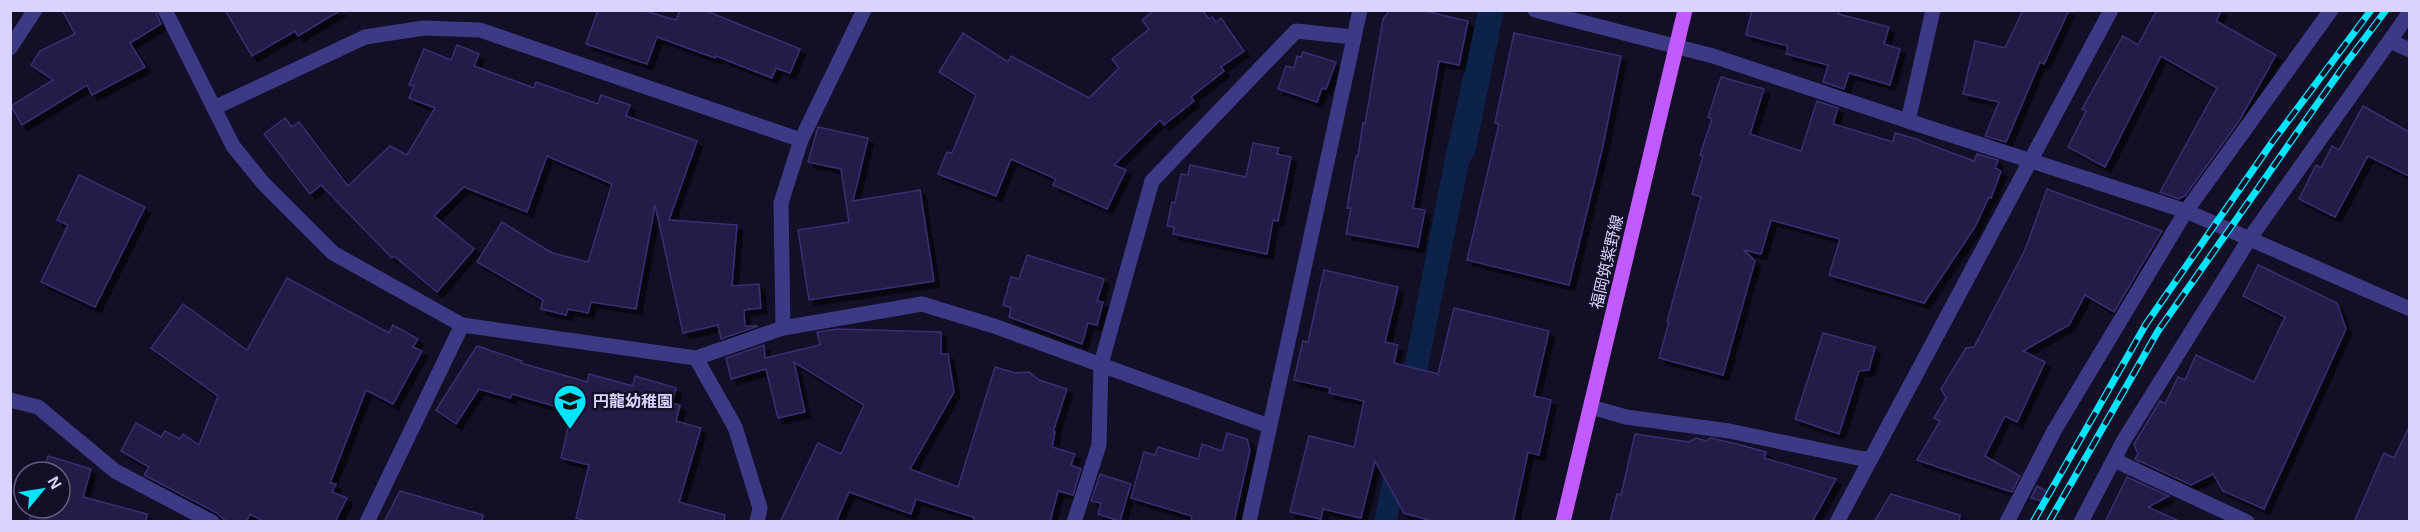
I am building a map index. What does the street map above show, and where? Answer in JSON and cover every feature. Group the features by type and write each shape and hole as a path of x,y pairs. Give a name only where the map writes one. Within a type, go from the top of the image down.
{"main road":[{"name":"福岡筑紫野線","path":"1563,522 1685,10"}],"street":[{"path":"10,48 35,10"},
{"path":"165,10 233,146 263,183 333,253 462,325 696,358 783,328 922,304 994,326 1269,426"},
{"path":"783,328 781,203 801,140 864,10"},
{"path":"1249,522 1360,10"},
{"path":"1536,10 1677,46 2186,211 2409,309"},
{"path":"1908,120 1933,10"},
{"path":"1837,522 2111,10"},
{"path":"2007,522 2054,431 2186,211 2331,10"},
{"path":"2081,522 2114,460 2250,238 2409,12"},
{"path":"214,108 365,37 424,28 480,30 801,140"},
{"path":"1074,522 1099,445 1101,364 1152,181 1296,31 1354,37"},
{"path":"2390,41 2409,50"},
{"path":"367,522 462,325"},
{"path":"696,358 735,427 760,508 757,522"},
{"path":"10,400 38,407 115,471 212,522"},
{"path":"1591,407 1626,417 1730,431 1870,459"},
{"path":"2114,460 2247,522"}],"water":[{"path":"1478,11 1504,11 1475,153 1469,163 1397,521 1374,522 1445,158"}],"building":[{"path":"62,10 155,10 161,24 130,43 145,67 92,95 87,85 22,125 11,106 53,80 31,65 40,51 75,34"},
{"path":"225,10 341,10 298,36 295,31 252,56"},
{"path":"598,10 641,10 676,20 680,10 704,10 800,49 790,73 776,68 772,78 716,56 715,58 657,37 647,64 586,44"},
{"path":"1154,10 1202,10 1209,19 1212,17 1216,22 1221,18 1244,51 1221,67 1224,71 1191,97 1194,101 1164,125 1160,120 1114,165 1126,170 1107,209 1053,185 1056,179 1011,159 996,196 938,174 947,152 952,153 976,95 939,72 963,33 1008,62 1011,56 1089,98 1119,68 1112,59 1149,29 1142,20"},
{"path":"1390,10 1420,10 1468,21 1459,65 1439,61 1413,208 1425,210 1418,247 1346,234 1351,208 1347,208 1356,156 1358,156 1363,123 1365,124 1383,19"},
{"path":"1752,10 1839,10 1838,14 1889,27 1884,44 1900,49 1890,85 1849,73 1844,89 1823,82 1828,65 1786,54 1788,46 1746,35"},
{"path":"2023,10 2069,10 2044,64 2040,62 2006,142 1985,136 1999,102 1963,94 1975,41 2005,48"},
{"path":"2157,10 2222,10 2216,21 2276,55 2239,121 2185,196 2179,199 2160,192 2217,88 2161,56 2105,167 2068,147 2086,111 2082,109 2123,36 2138,45"},
{"path":"1514,33 1621,56 1603,146 1569,285 1467,260 1499,124 1495,123"},
{"path":"457,45 479,54 474,66 534,88 536,82 598,104 601,95 630,105 626,116 697,141 669,220 737,225 732,286 759,284 761,308 744,310 745,326 758,326 721,339 718,325 683,333 655,205 636,309 591,302 588,313 568,309 566,315 541,309 543,300 477,262 502,222 552,253 588,262 612,184 547,156 527,212 464,187 434,216 474,249 437,292 394,256 392,258 321,185 310,194 264,134 285,118 292,127 299,122 348,186 390,146 407,155 435,108 409,98 414,86 409,85 424,49 451,60"},
{"path":"1303,52 1336,62 1326,89 1322,88 1317,102 1278,89 1286,66 1294,68 1297,56 1301,57"},
{"path":"1721,77 1764,89 1750,134 1801,151 1817,101 1838,108 1833,124 1893,142 1895,133 1974,161 1977,154 1998,160 1995,168 2001,171 1991,198 1989,197 1975,227 1924,303 1829,275 1840,239 1771,220 1761,254 1744,250 1755,261 1723,375 1659,358 1701,197 1692,194 1703,156 1700,155 1712,119 1708,117"},
{"path":"2363,106 2409,132 2409,176 2368,156 2335,217 2299,199 2316,165 2321,168 2332,146 2339,150"},
{"path":"818,127 868,138 853,201 920,190 934,281 809,300 798,230 849,222 841,169 808,162"},
{"path":"1253,143 1279,148 1277,154 1291,157 1278,221 1273,220 1267,254 1173,234 1174,227 1167,226 1181,174 1188,175 1190,165 1246,177"},
{"path":"79,175 145,207 95,307 41,282 68,225 57,220"},
{"path":"2047,189 2162,231 2114,312 2085,295 2069,325 2023,351 2045,362 2017,422 2005,416 1985,456 2020,476 2012,492 1917,460 1940,421 1934,418 1946,398 1941,389 1966,348 1974,347 2025,250"},
{"path":"1027,255 1104,279 1097,301 1103,302 1097,325 1088,323 1082,344 1009,317 1011,308 1003,305 1011,277 1019,279"},
{"path":"2258,265 2337,303 2346,329 2264,509 2223,491 2213,474 2191,485 2135,459 2138,454 2134,444 2160,401 2165,404 2178,377 2185,380 2196,355 2254,382 2285,317 2243,296"},
{"path":"1324,270 1398,287 1385,342 1398,345 1394,363 1438,374 1454,308 1549,331 1534,396 1551,400 1539,455 1528,452 1513,522 1436,522 1404,513 1375,461 1361,518 1323,509 1321,519 1290,512 1309,436 1354,447 1364,401 1329,393 1330,388 1294,380 1303,341 1308,342"},
{"path":"287,278 389,333 393,325 418,339 413,347 422,351 393,404 366,390 330,483 336,484 332,492 347,498 335,522 265,522 250,514 246,522 227,522 217,513 144,475 149,467 121,451 136,423 161,437 165,431 180,439 183,434 199,445 218,396 151,348 183,304 247,350"},
{"path":"837,329 941,332 941,354 948,354 954,392 910,469 958,487 995,367 1015,373 1029,372 1039,380 1067,389 1053,432 1055,432 1052,447 1075,454 1071,465 1081,469 1073,495 1058,491 1050,522 976,522 973,517 916,499 911,514 849,492 836,522 780,522 818,443 841,454 864,405 794,362 805,412 778,418 766,369 731,379 726,358 764,345 765,358 820,345 817,332"},
{"path":"1823,333 1875,347 1869,370 1859,371 1839,434 1795,419"},
{"path":"477,346 522,361 521,363 587,382 589,374 633,386 635,376 676,388 672,403 680,405 676,421 701,428 679,502 725,515 724,522 588,522 576,518 589,465 561,458 572,411 512,394 510,398 479,389 456,424 436,410"},
{"path":"2409,427 2409,522 2354,522 2384,453 2394,458"},
{"path":"1227,433 1247,439 1250,450 1234,522 1191,522 1192,516 1131,498 1144,452 1155,455 1158,447 1198,459 1202,444 1222,451"},
{"path":"1635,434 1689,442 1696,438 1706,441 1710,438 1737,444 1766,452 1764,458 1836,479 1812,522 1610,522 1617,494 1621,495"},
{"path":"48,456 61,460 47,460"},
{"path":"72,463 91,469 83,497 147,514 146,522 29,522 30,520 72,520"},
{"path":"1100,474 1131,484 1120,521 1098,514 1101,503 1091,501"},
{"path":"2127,477 2169,496 2148,507 2181,522 2105,522"},
{"path":"2037,486 2049,493 2045,502 2031,498"},
{"path":"400,491 483,515 482,522 384,522"},
{"path":"1891,494 1960,515 1959,522 1874,522"}],"railway":[{"path":"2033,522 2146,324 2273,141 2371,10"},
{"path":"2049,522 2158,331 2341,70 2386,10"}],"place":[{"name":"円龍幼稚園","path":"570,430"}]}
